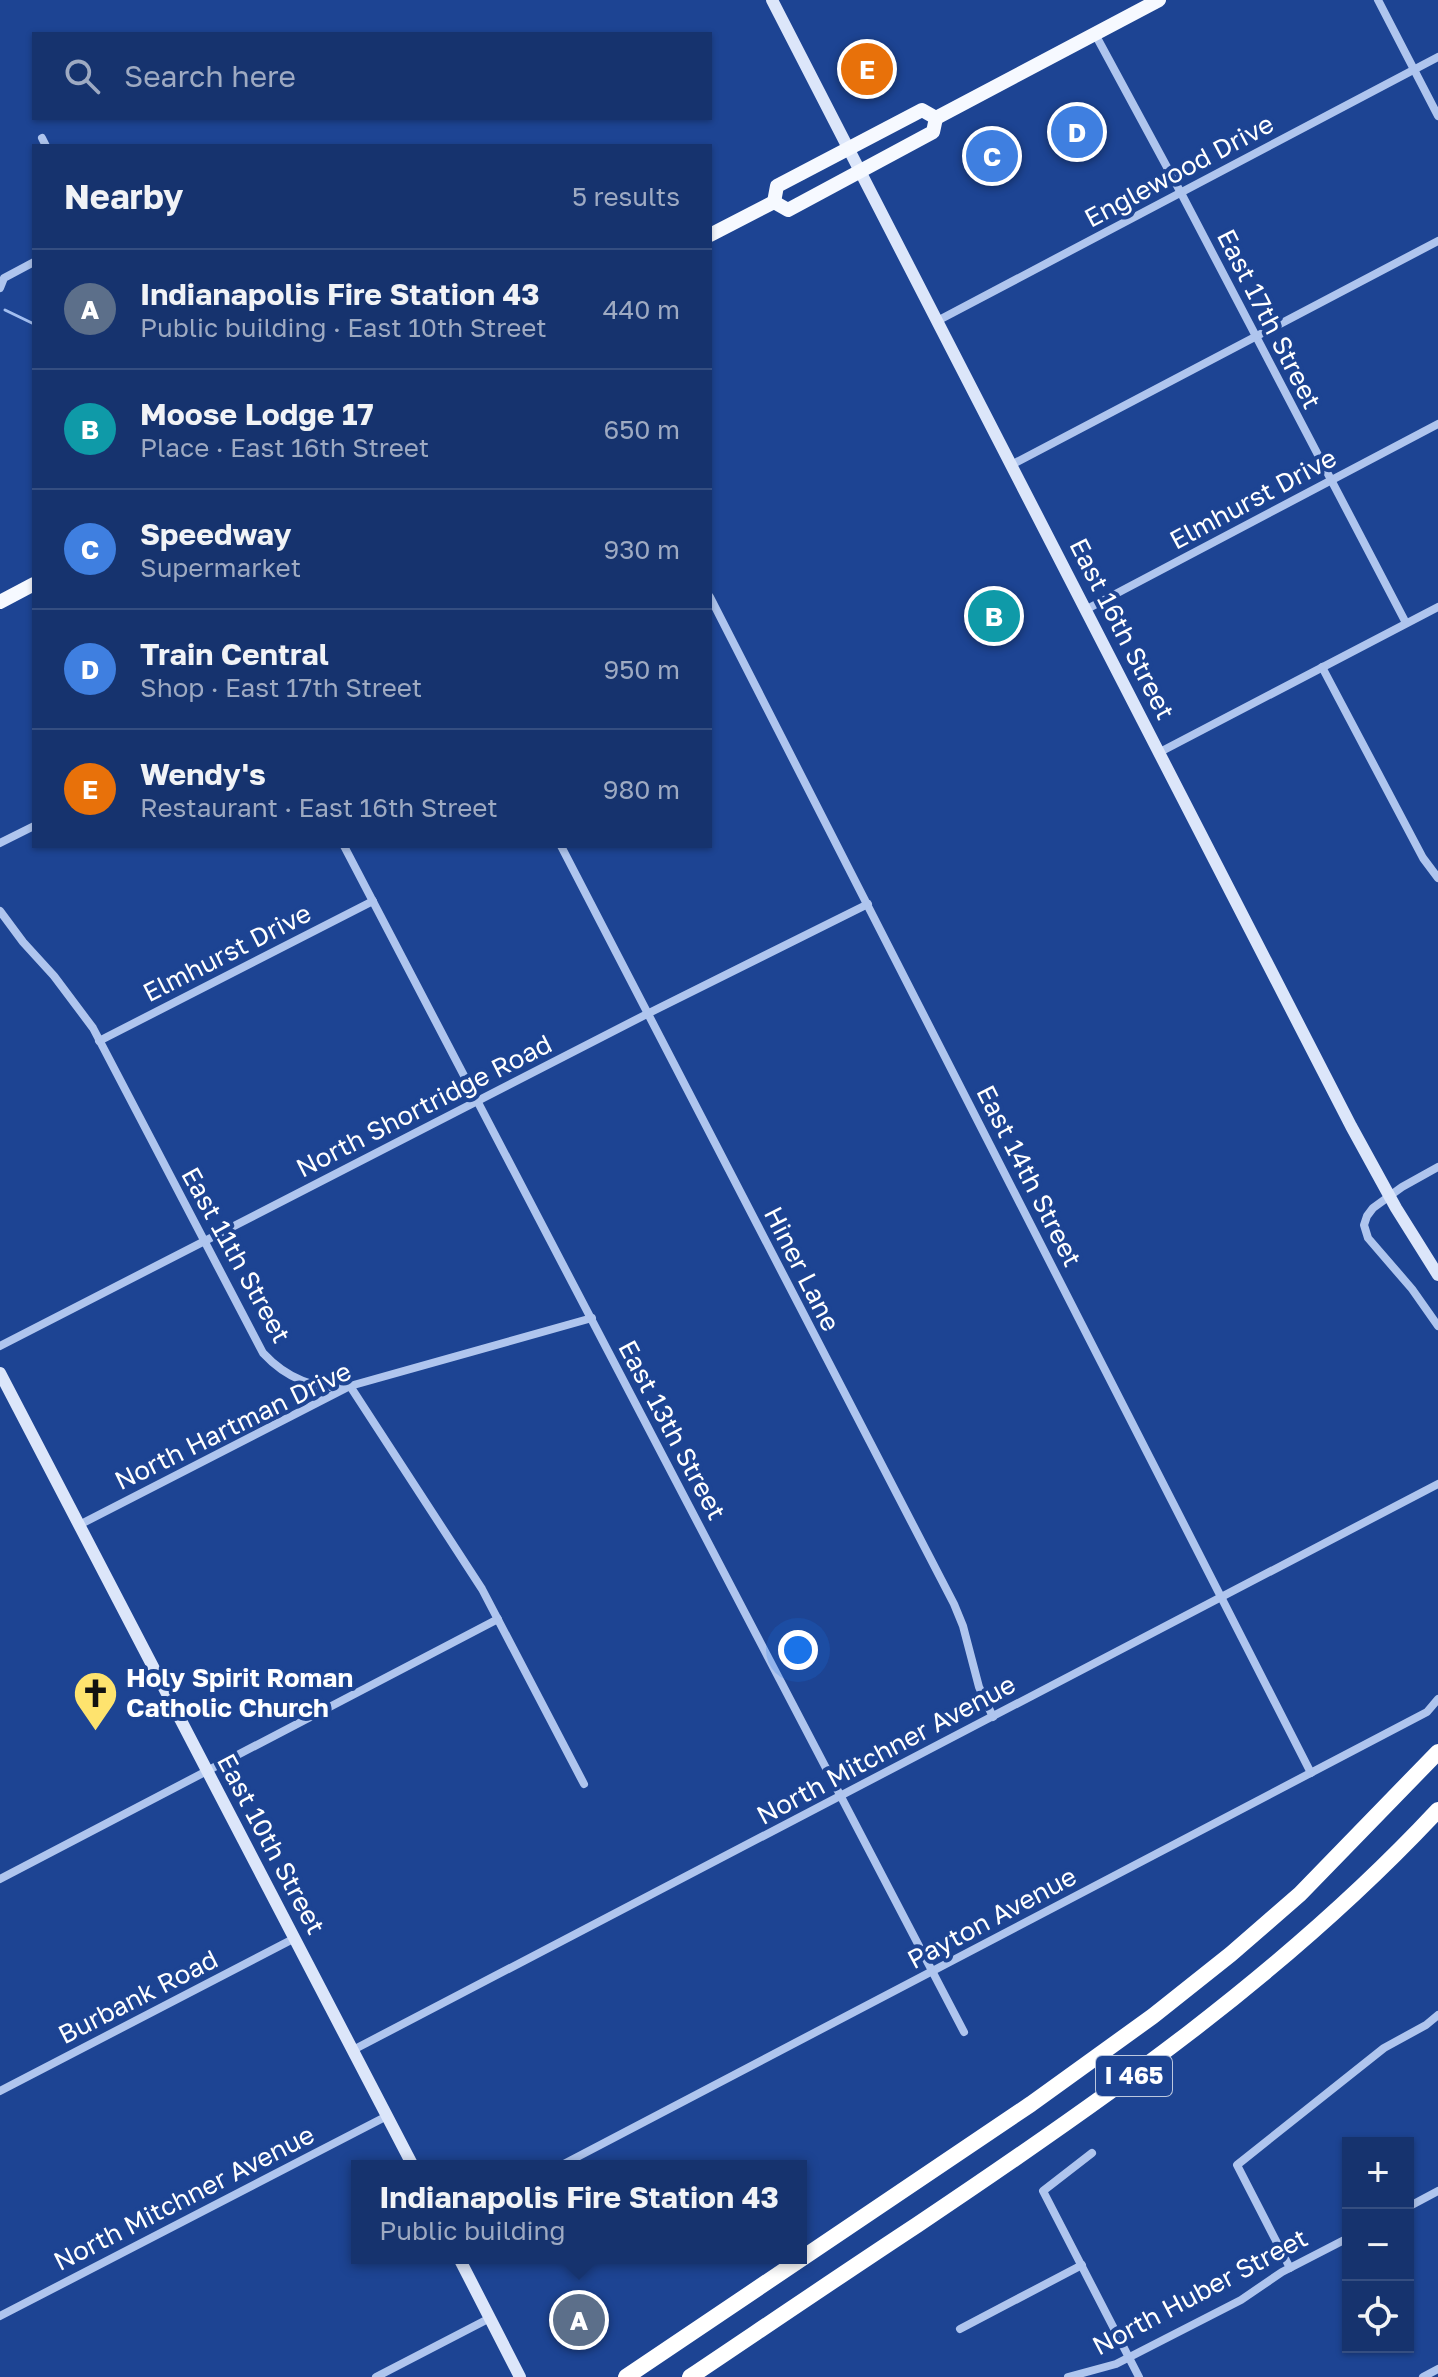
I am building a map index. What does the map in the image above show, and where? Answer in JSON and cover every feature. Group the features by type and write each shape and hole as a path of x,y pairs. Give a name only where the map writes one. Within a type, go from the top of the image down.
{"highway":[{"name":"I 465","path":"807,2255 1031,2104 1231,1954 1300,1894 1438,1752"},
{"name":"I 465","path":"690,2377 1042,2142 1143,2069 1303,1939 1438,1810"},
{"name":"I 465","path":"626,2377 794,2264"}],"main road":[{"path":"936,118 1159,0"},
{"path":"774,202 777,186 922,110 936,118"},
{"path":"774,202 788,210 933,132 936,118"},
{"path":"712,234 774,202"},
{"path":"0,602 32,585"}],"street":[{"name":"East 16th Street","path":"772,0 1389,1195 1438,1275"},
{"path":"1378,0 1438,116"},
{"name":"East 17th Street","path":"1095,34 1406,623"},
{"name":"Englewood Drive","path":"939,320 1438,57"},
{"path":"1013,464 1438,241"},
{"path":"1,283 4,278 32,263"},
{"name":"Elmhurst Drive","path":"1087,609 1438,424"},
{"name":"East 14th Street","path":"712,601 1311,1773"},
{"path":"1160,752 1438,607"},
{"path":"1322,667 1423,858 1438,878"},
{"path":"0,843 32,827"},
{"name":"East 13th Street","path":"345,848 964,2032"},
{"name":"Hiner Lane","path":"562,848 954,1604 966,1633 977,1682 993,1717"},
{"name":"Elmhurst Drive","path":"99,1041 373,901"},
{"name":"North Shortridge Road","path":"0,1346 868,904"},
{"name":"East 11th Street","path":"0,911 82,1012 257,1343 270,1361 302,1382 350,1386"},
{"path":"1438,1167 1389,1195 1370,1210 1364,1225 1368,1238 1412,1289 1438,1326"},
{"name":"North Hartman Drive","path":"79,1525 350,1386 592,1318"},
{"name":"East 10th Street","path":"0,1373 410,2160"},
{"path":"350,1386 470,1569 584,1784"},
{"name":"North Mitchner Avenue","path":"353,2050 1438,1484"},
{"path":"0,1879 498,1619"},
{"name":"Payton Avenue","path":"572,2160 1427,1712 1438,1699"},
{"name":"Burbank Road","path":"0,2091 295,1938"},
{"path":"1290,2268 1237,2165 1384,2048 1421,2029 1438,2015"},
{"name":"North Mitchner Avenue","path":"0,2316 387,2116"},
{"path":"1092,2153 1043,2191 1139,2377"},
{"path":"1414,2204 1438,2191"},
{"name":"North Huber Street","path":"1068,2377 1109,2367 1129,2358 1241,2300 1290,2268 1342,2241"},
{"path":"462,2264 520,2377"},
{"path":"960,2329 1082,2265"},
{"path":"376,2377 490,2318"},
{"path":"1423,2377 1438,2369"}],"waterway":[{"path":"5,310 32,323"}],"place":[{"name":"Wendy's","path":"867,69"},
{"name":"Train Central","path":"1077,132"},
{"name":"Speedway","path":"992,156"},
{"name":"Moose Lodge 17","path":"994,616"},
{"name":"Holy Spirit Roman Catholic Church","path":"95,1732"},
{"name":"Indianapolis Fire Station 43","path":"579,2320"}]}
